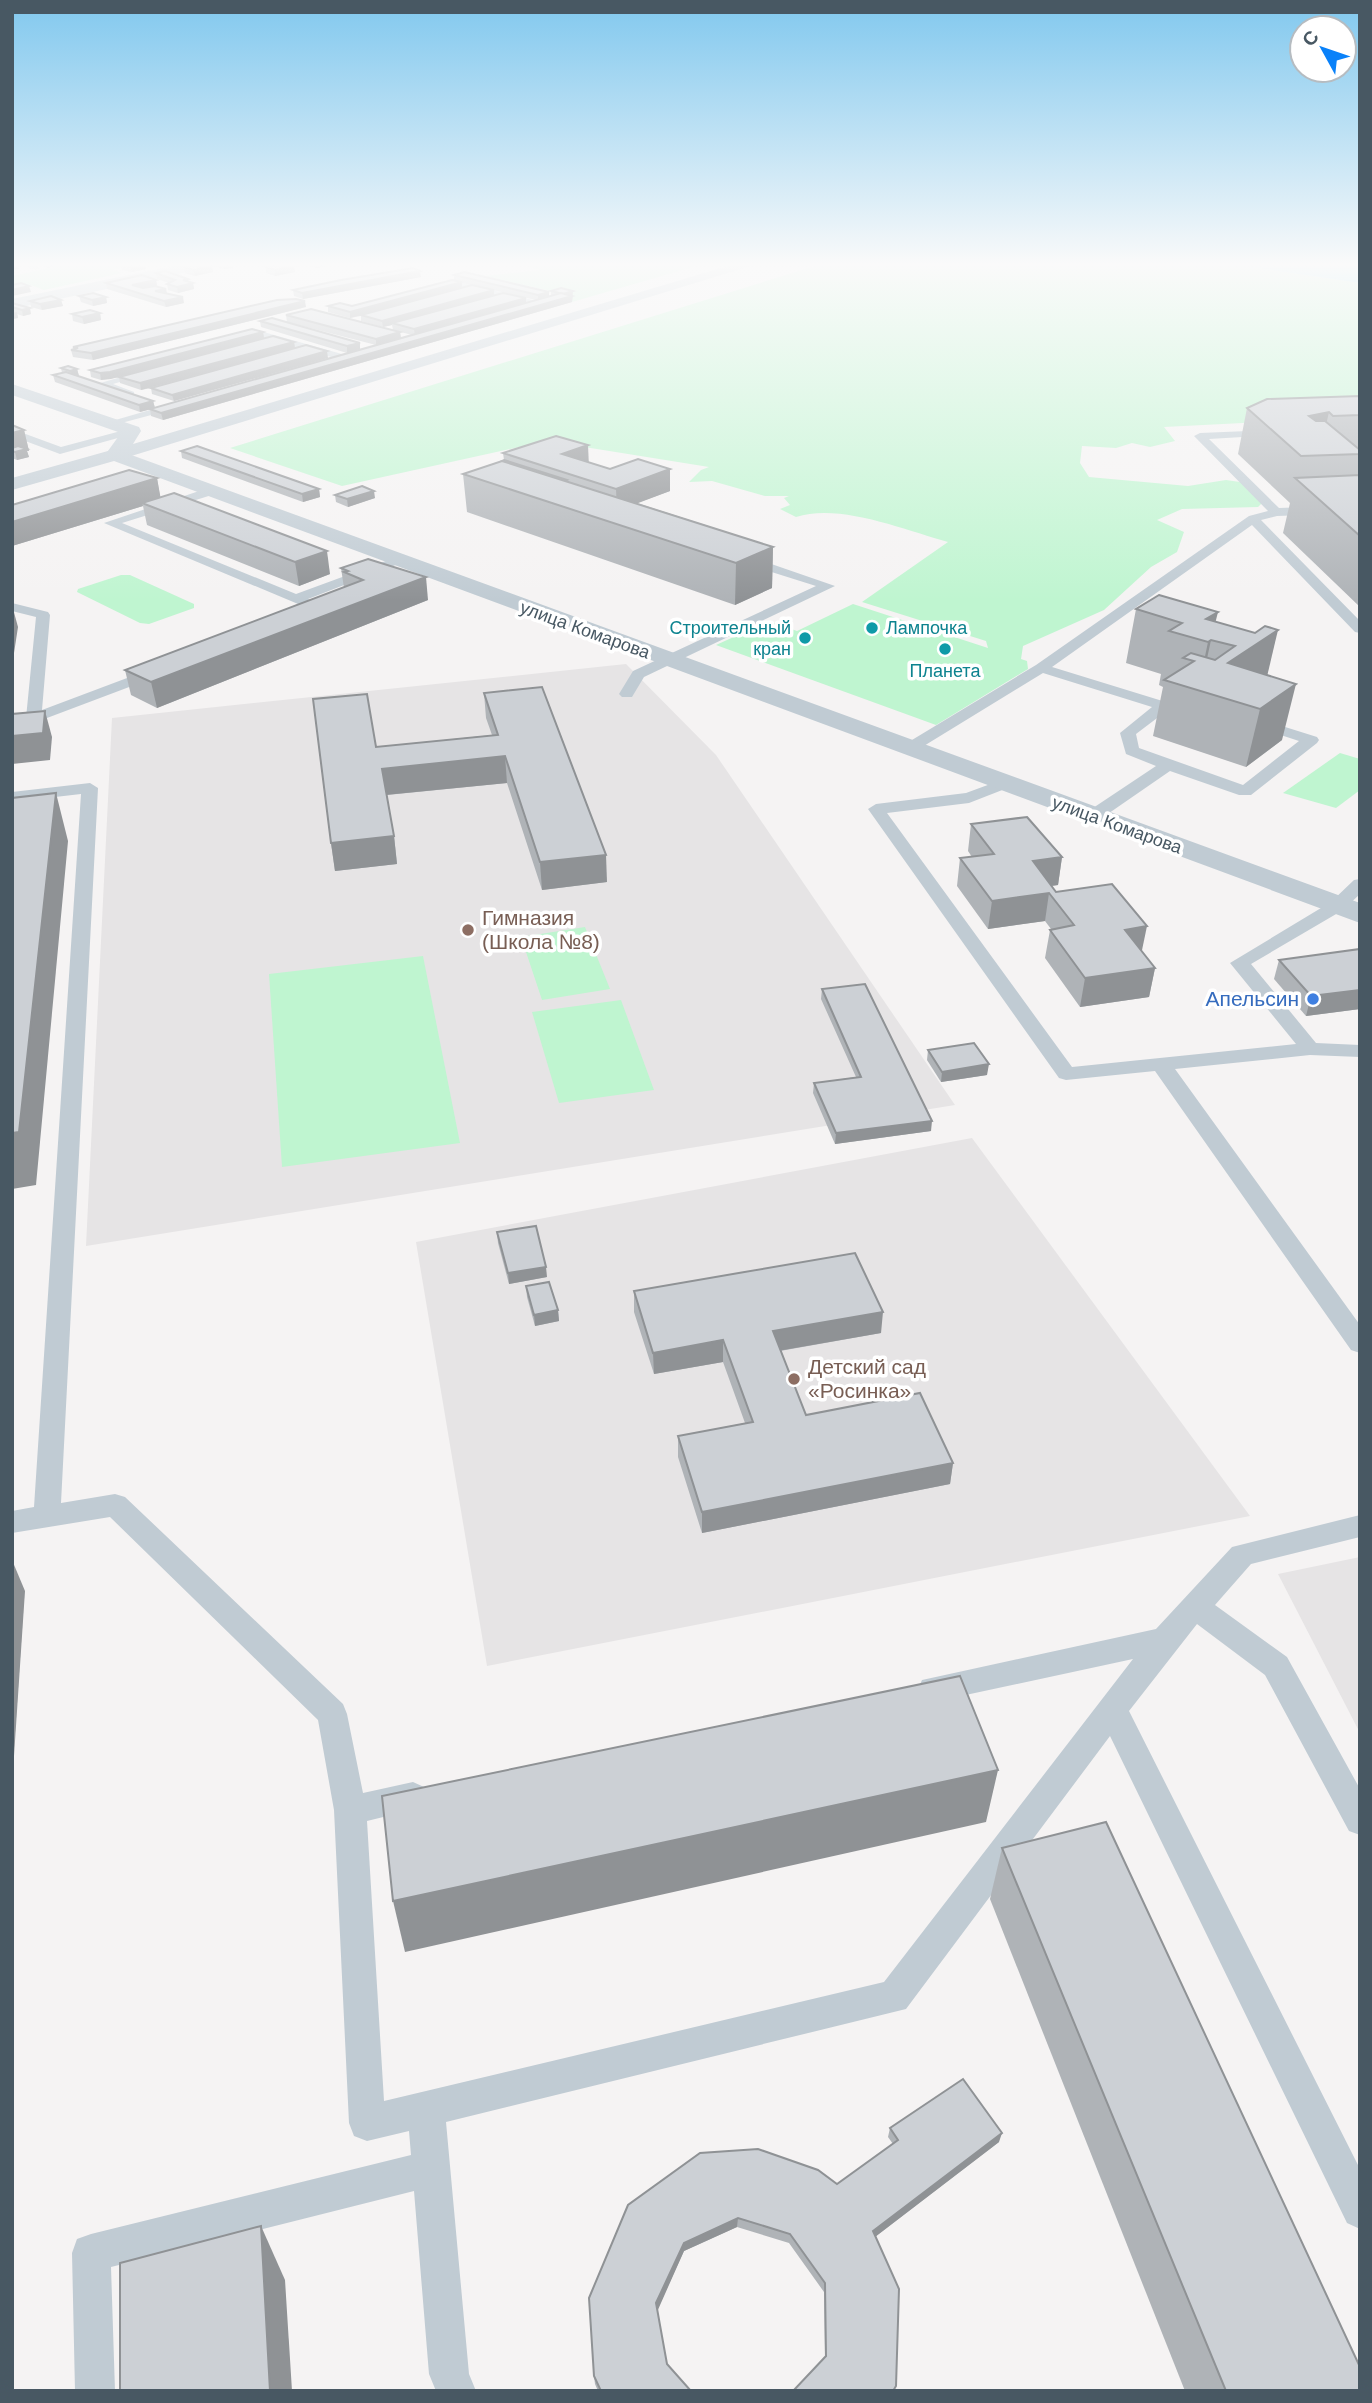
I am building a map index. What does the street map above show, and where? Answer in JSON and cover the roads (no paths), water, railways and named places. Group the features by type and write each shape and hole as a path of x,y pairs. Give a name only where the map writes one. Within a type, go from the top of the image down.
{"street":[{"path":"12,484 377,376"},
{"path":"15,392 132,431 115,455"},
{"name":"улица Комарова","path":"115,455 1348,910"}],"lane":[{"path":"103,384 133,376"},
{"path":"88,381 170,407"},
{"path":"110,423 197,399"},
{"path":"12,432 60,451 132,431"},
{"path":"1276,512 1200,436 1280,433"},
{"path":"211,491 110,523 322,609 297,618"},
{"path":"908,749 1041,668 1254,519 1276,512 1360,509"},
{"path":"1254,519 1360,629"},
{"path":"627,694 639,674 828,586 728,553"},
{"path":"296,599 399,561"},
{"path":"12,607 43,615 34,719 172,666"},
{"path":"1041,668 1164,706 1128,733 1132,751 1245,791 1311,740 1243,718"},
{"path":"1093,816 1168,765"},
{"path":"1004,784 969,798 876,809 1066,1074 1310,1048 1360,1051"},
{"path":"12,797 90,788 47,1516"},
{"path":"1310,1048 1240,963 1348,910 1360,884"},
{"path":"1160,1063 1360,1344"},
{"path":"12,1522 115,1505 332,1714 350,1810 367,2123 894,1997 1165,1640 1242,1555 1360,1526"},
{"path":"1196,1606 1276,1665 1360,1820"},
{"path":"907,1694 1165,1640"},
{"path":"1112,1708 1360,2210"},
{"path":"350,1810 445,1790"},
{"path":"426,2109 449,2374 456,2391"},
{"path":"95,2391 91,2253 433,2168"}],"place":[{"name":"Лампочка","path":"872,628"},
{"name":"Строительный кран","path":"805,638"},
{"name":"Планета","path":"945,649"},
{"name":"Гимназия (Школа №8)","path":"468,930"},
{"name":"Апельсин","path":"1313,999"},
{"name":"Детский сад «Росинка»","path":"794,1379"}]}
